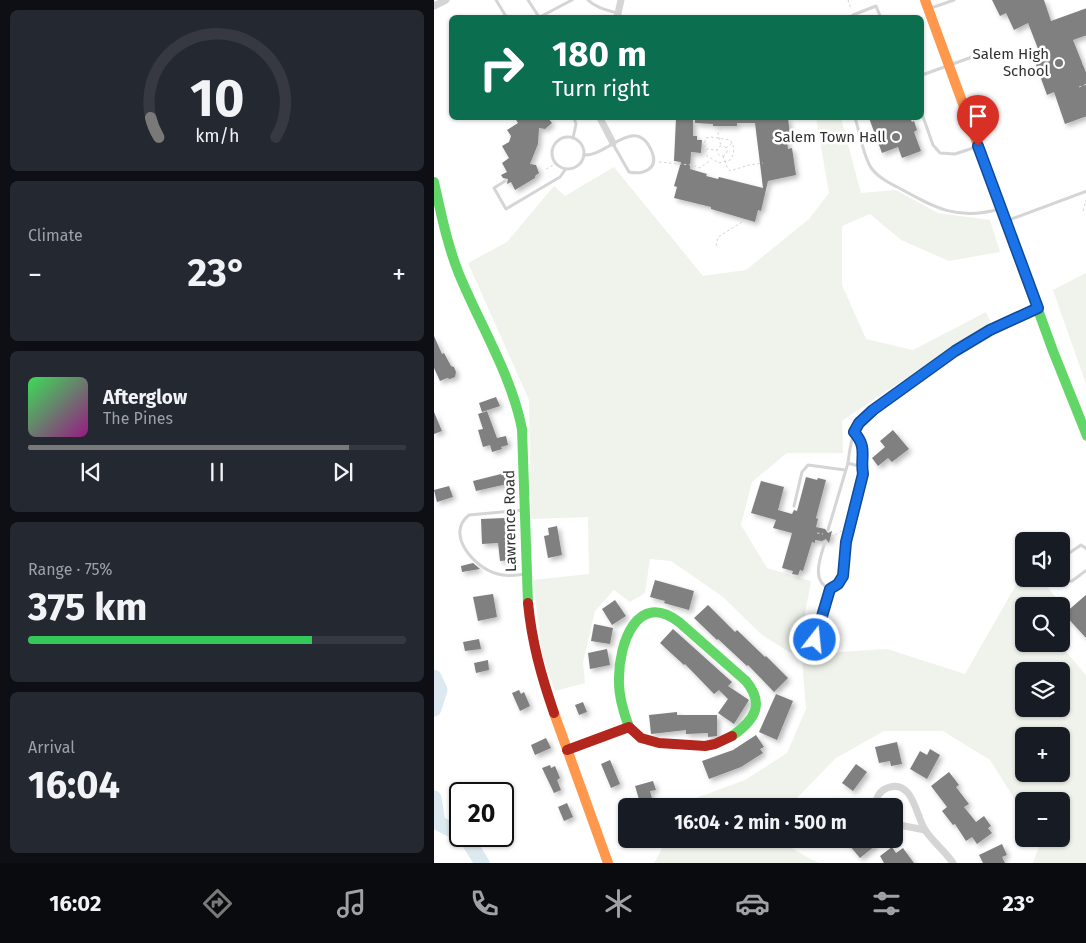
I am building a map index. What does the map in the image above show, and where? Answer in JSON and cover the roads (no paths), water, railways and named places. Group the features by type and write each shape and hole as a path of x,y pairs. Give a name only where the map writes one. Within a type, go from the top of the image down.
{"street":[{"path":"434,6 446,0"},
{"path":"618,15 621,0"},
{"path":"927,4 948,66 1086,436"},
{"path":"601,120 613,143"},
{"name":"Lawrence Road","path":"434,182 446,233 459,273 502,367 518,409 522,428 526,574 530,622 536,661 608,863"},
{"path":"652,613 665,614 681,623 746,681 757,699 755,711 738,733 724,741 708,746 654,744 642,739 629,727 622,706 619,688 624,643 633,622 639,617 652,613"},
{"path":"567,750 629,727"},
{"path":"877,798 885,789 892,787 903,789 910,796 925,830 953,863"},
{"path":"903,826 925,830"}],"lane":[{"path":"496,0 505,15"},
{"path":"528,0 537,15"},
{"path":"542,15 572,0"},
{"path":"588,0 599,8 618,15"},
{"path":"927,4 954,0"},
{"path":"855,15 876,6 880,15"},
{"path":"924,74 986,52"},
{"path":"573,138 576,124 575,120"},
{"path":"856,120 873,171 888,182 948,212 978,214 1001,208"},
{"path":"924,120 933,145 940,152 955,154 978,146"},
{"path":"584,156 597,153 613,143 628,136 641,139 649,146 653,156 651,168 647,172 642,173 629,172 613,143"},
{"path":"505,182 494,188 506,209 560,176 565,170 576,168 580,165 584,156 582,145 573,138 564,138 554,144 552,154 555,164 565,170"},
{"path":"1006,221 1086,191"},
{"path":"828,530 848,463 854,432 859,423 873,410 955,351 990,330 1038,308"},
{"path":"815,640 830,589 838,584 843,576 846,542 863,474 864,451 859,438 854,432"},
{"path":"848,463 862,467"},
{"path":"794,506 802,472 808,465 845,470"},
{"path":"525,510 469,515 464,520 460,537 464,550 468,555 492,572 506,575 526,574"},
{"path":"824,542 818,572 822,583 830,589"},
{"path":"1070,553 1081,545 1086,549"},
{"path":"1070,581 1086,570"}],"waterway":[{"path":"434,677 440,690 434,709"},
{"path":"434,798 438,823 449,828"},
{"path":"472,847 482,863"}],"place":[{"name":"Salem High School","path":"1059,63"},
{"name":"Salem Town Hall","path":"896,137"}]}
